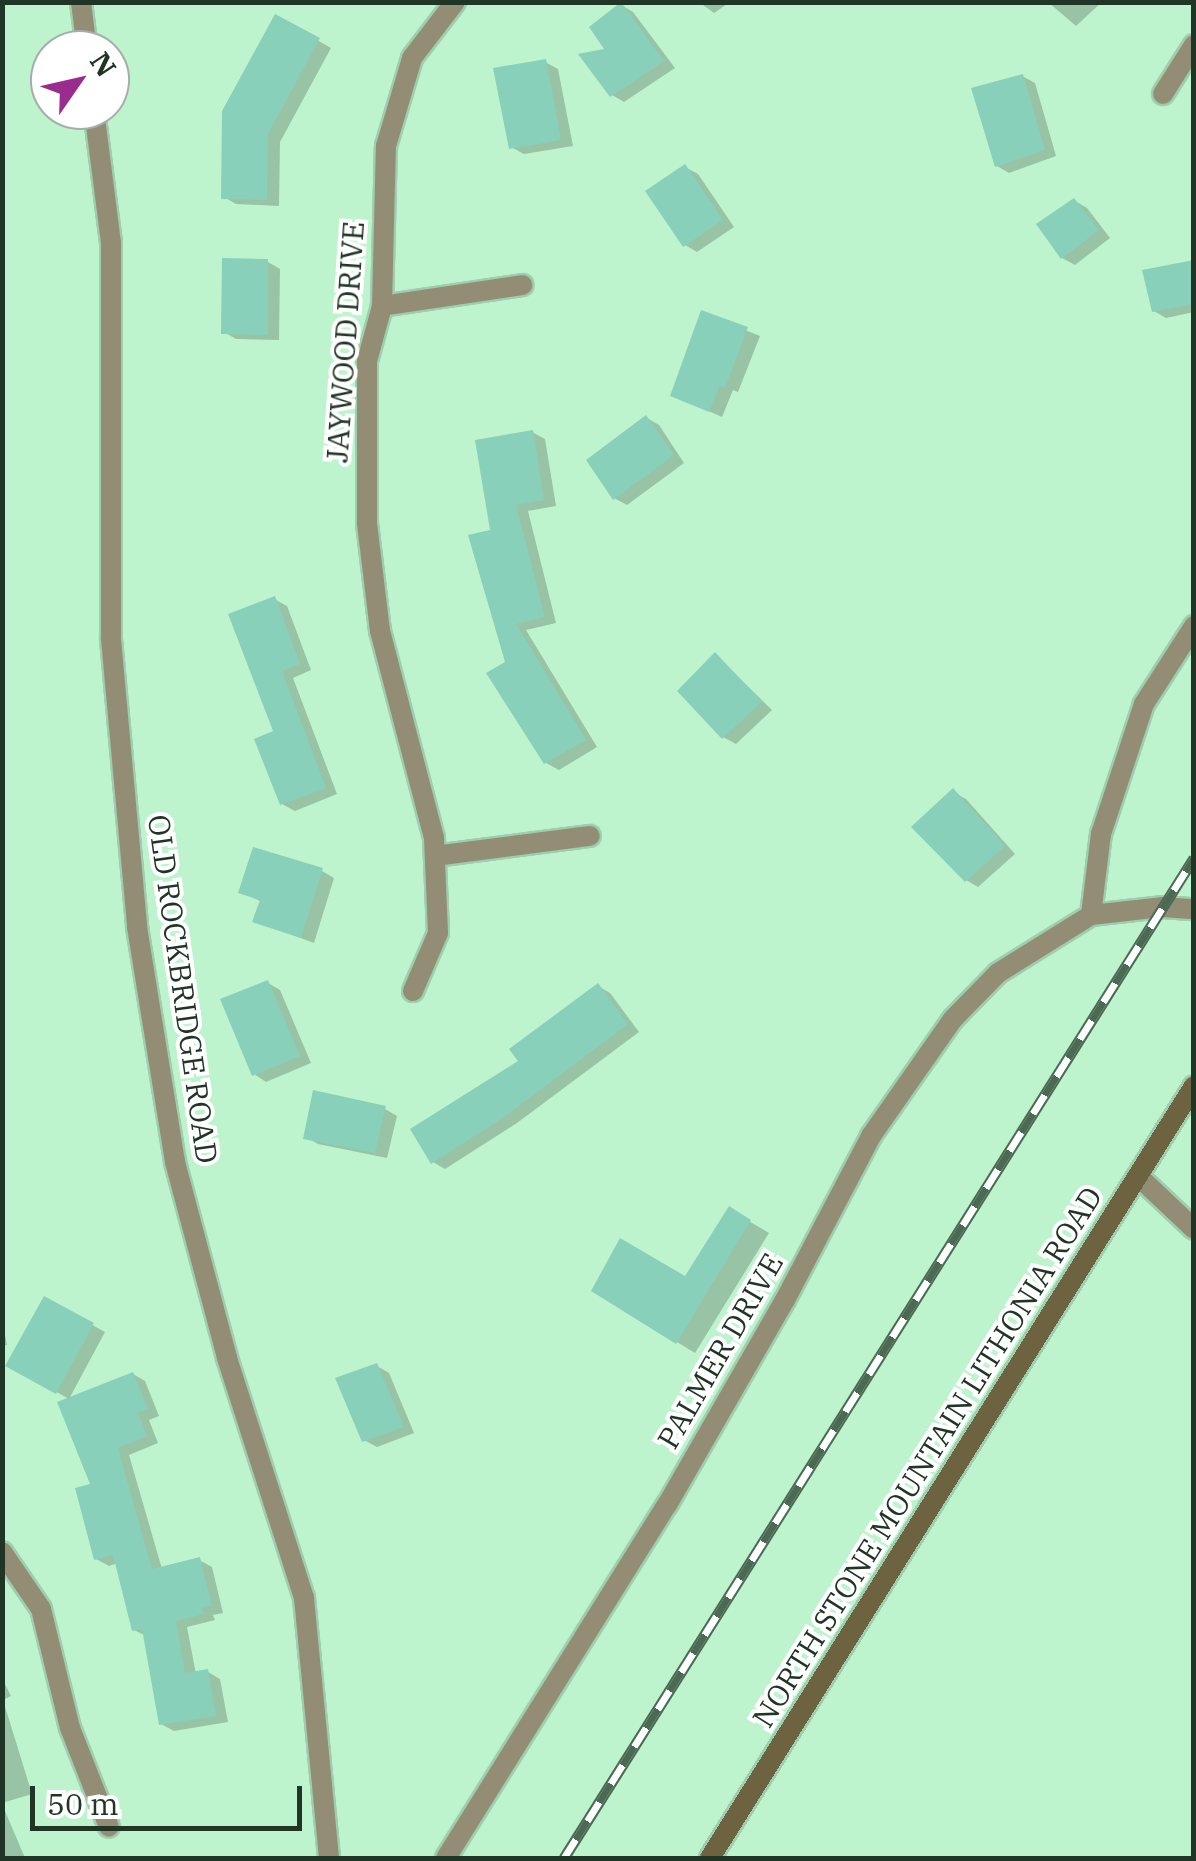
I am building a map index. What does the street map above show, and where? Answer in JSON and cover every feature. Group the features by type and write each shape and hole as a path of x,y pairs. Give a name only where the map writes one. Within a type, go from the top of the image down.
{"main road":[{"name":"NORTH STONE MOUNTAIN LITHONIA ROAD","path":"710,1858 1194,1086"}],"street":[{"path":"81,2 84,30"},
{"name":"JAYWOOD DRIVE","path":"412,991 438,933 434,838 380,631 366,524 368,360 382,306 386,146 412,58 455,2"},
{"path":"1163,94 1194,45"},
{"name":"OLD ROCKBRIDGE ROAD","path":"97,130 111,243 111,639 137,927 176,1162 227,1358 304,1598 329,1858"},
{"path":"382,306 522,285"},
{"path":"1091,915 1101,834 1144,704 1194,626"},
{"path":"434,856 590,836"},
{"name":"PALMER DRIVE","path":"446,1858 460,1843 667,1505 785,1300 871,1136 953,1019 998,973 1091,915 1162,907 1194,910"},
{"path":"1138,1176 1194,1230"},
{"path":"2,1552 41,1608 70,1728 108,1827"}],"building":[{"path":"621,2 664,61 610,97 578,54 604,49 589,27"},
{"path":"275,14 320,38 268,134 267,200 221,199 222,111"},
{"path":"546,59 561,140 509,149 493,68"},
{"path":"1023,74 1045,150 995,167 971,88"},
{"path":"685,164 723,220 683,247 645,191"},
{"path":"1074,198 1099,230 1061,259 1036,224"},
{"path":"222,258 268,259 268,335 221,334"},
{"path":"1194,260 1194,304 1152,312 1142,270"},
{"path":"701,310 748,327 725,388 720,385 709,412 670,396"},
{"path":"646,415 674,455 613,500 586,460"},
{"path":"533,430 544,500 516,505 545,617 516,624 586,740 544,764 486,673 505,662 468,535 490,530 475,440"},
{"path":"275,596 300,664 282,671 326,788 280,805 254,739 273,731 228,614"},
{"path":"715,652 762,702 722,739 677,691"},
{"path":"953,788 1005,846 965,882 911,827"},
{"path":"253,847 323,868 301,938 252,922 260,900 238,893"},
{"path":"268,980 300,1056 252,1076 220,999"},
{"path":"598,983 628,1024 504,1117 431,1164 410,1129 518,1061 509,1049"},
{"path":"313,1090 386,1106 375,1153 303,1139"},
{"path":"729,1206 751,1220 676,1344 591,1291 620,1238 685,1276"},
{"path":"44,1296 94,1323 56,1394 5,1366"},
{"path":"377,1363 404,1427 362,1442 335,1378"},
{"path":"133,1372 148,1409 138,1413 147,1436 118,1448 152,1569 200,1557 212,1606 202,1608 204,1614 176,1621 185,1673 208,1669 216,1716 159,1725 142,1629 132,1631 113,1555 94,1560 75,1488 90,1484 57,1402"}],"railway":[{"path":"564,1858 1194,858"}]}
